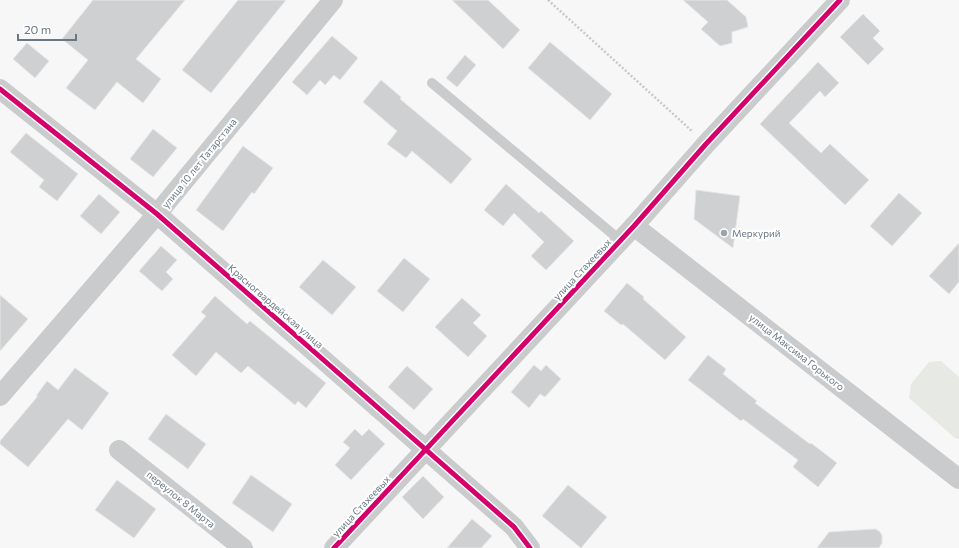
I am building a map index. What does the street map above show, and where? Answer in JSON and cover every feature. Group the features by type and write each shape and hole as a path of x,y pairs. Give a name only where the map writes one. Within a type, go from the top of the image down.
{"street":[{"name":"улица 10 лет Татарстана","path":"0,396 157,214 333,0"},
{"name":"улица Стахеевых","path":"334,548 634,226 706,144 840,0"},
{"name":"Красногвардейская улица","path":"2,94 157,214 426,448 514,527 530,548"},
{"name":"улица Максима Горького","path":"634,226 959,479"},
{"name":"переулок 8 Марта","path":"119,450 242,548"}],"lane":[{"path":"432,82 620,241"}],"path":[{"path":"548,0 706,144"}],"shaded area":[{"path":"941,361 959,377 959,439 955,438 909,398 911,384 929,362"}],"building":[{"path":"93,0 185,0 136,59 161,79 143,103 117,82 95,110 66,88 88,60 62,39"},
{"path":"238,0 286,0 211,93 182,70"},
{"path":"452,0 488,0 520,30 503,49"},
{"path":"683,0 727,0 746,17 748,27 732,32 732,43 720,46 701,29 708,22"},
{"path":"863,14 880,31 873,38 884,49 868,65 840,37"},
{"path":"332,36 358,58 340,80 334,75 325,85 320,80 307,95 292,82"},
{"path":"550,42 612,94 590,120 528,68"},
{"path":"27,43 49,61 35,78 13,59"},
{"path":"465,55 476,65 457,87 446,78"},
{"path":"818,62 839,83 825,97 820,91 789,123 821,153 830,144 869,180 845,205 760,124"},
{"path":"381,80 401,97 400,99 472,159 451,184 412,151 406,158 387,144 397,131 363,102"},
{"path":"153,129 177,148 153,177 130,159"},
{"path":"26,133 78,174 57,201 39,187 44,180 10,152"},
{"path":"243,146 273,168 254,194 252,192 223,231 196,210"},
{"path":"506,184 539,213 541,211 574,241 546,270 531,256 544,242 514,213 503,226 484,210"},
{"name":"Меркурий","path":"696,190 740,196 733,248 694,219"},
{"path":"899,193 922,213 892,246 870,226"},
{"path":"99,194 120,212 101,234 80,216"},
{"path":"959,243 959,282 949,294 929,276"},
{"path":"161,246 177,260 166,272 173,279 162,291 139,271"},
{"path":"404,258 430,279 403,312 377,291"},
{"path":"323,260 356,287 332,315 299,287"},
{"path":"627,283 686,337 665,360 623,324 621,325 604,311"},
{"path":"0,295 28,319 0,351"},
{"path":"215,296 247,324 250,321 326,383 306,408 298,401 295,405 248,366 241,373 216,352 196,376 172,355 206,316 201,312"},
{"path":"462,298 481,315 473,323 487,336 468,357 435,327"},
{"path":"708,355 726,369 723,374 757,401 755,403 837,463 818,487 793,467 798,460 743,419 741,421 688,380"},
{"path":"534,365 541,371 546,365 561,379 545,397 540,394 529,408 511,392"},
{"path":"407,366 433,389 414,410 388,387"},
{"path":"75,368 109,393 82,430 68,419 28,467 0,444 0,441 38,396 36,396 47,381 58,390"},
{"path":"166,414 206,444 188,469 148,439"},
{"path":"355,429 362,436 369,429 385,444 351,480 335,465 350,448 343,442"},
{"path":"251,475 292,504 273,532 232,503"},
{"path":"423,476 444,497 423,519 402,497"},
{"path":"117,480 156,509 134,538 95,510"},
{"path":"568,485 607,517 581,548 542,516"},
{"path":"472,519 492,536 481,548 447,548"},
{"path":"875,529 882,535 882,543 879,548 817,548 829,532"}],"cycle path":[{"path":"334,548 634,226 706,144 840,0"},
{"path":"0,89 157,214 514,527 530,548"}],"place":[{"name":"Меркурий","path":"724,233"}]}
